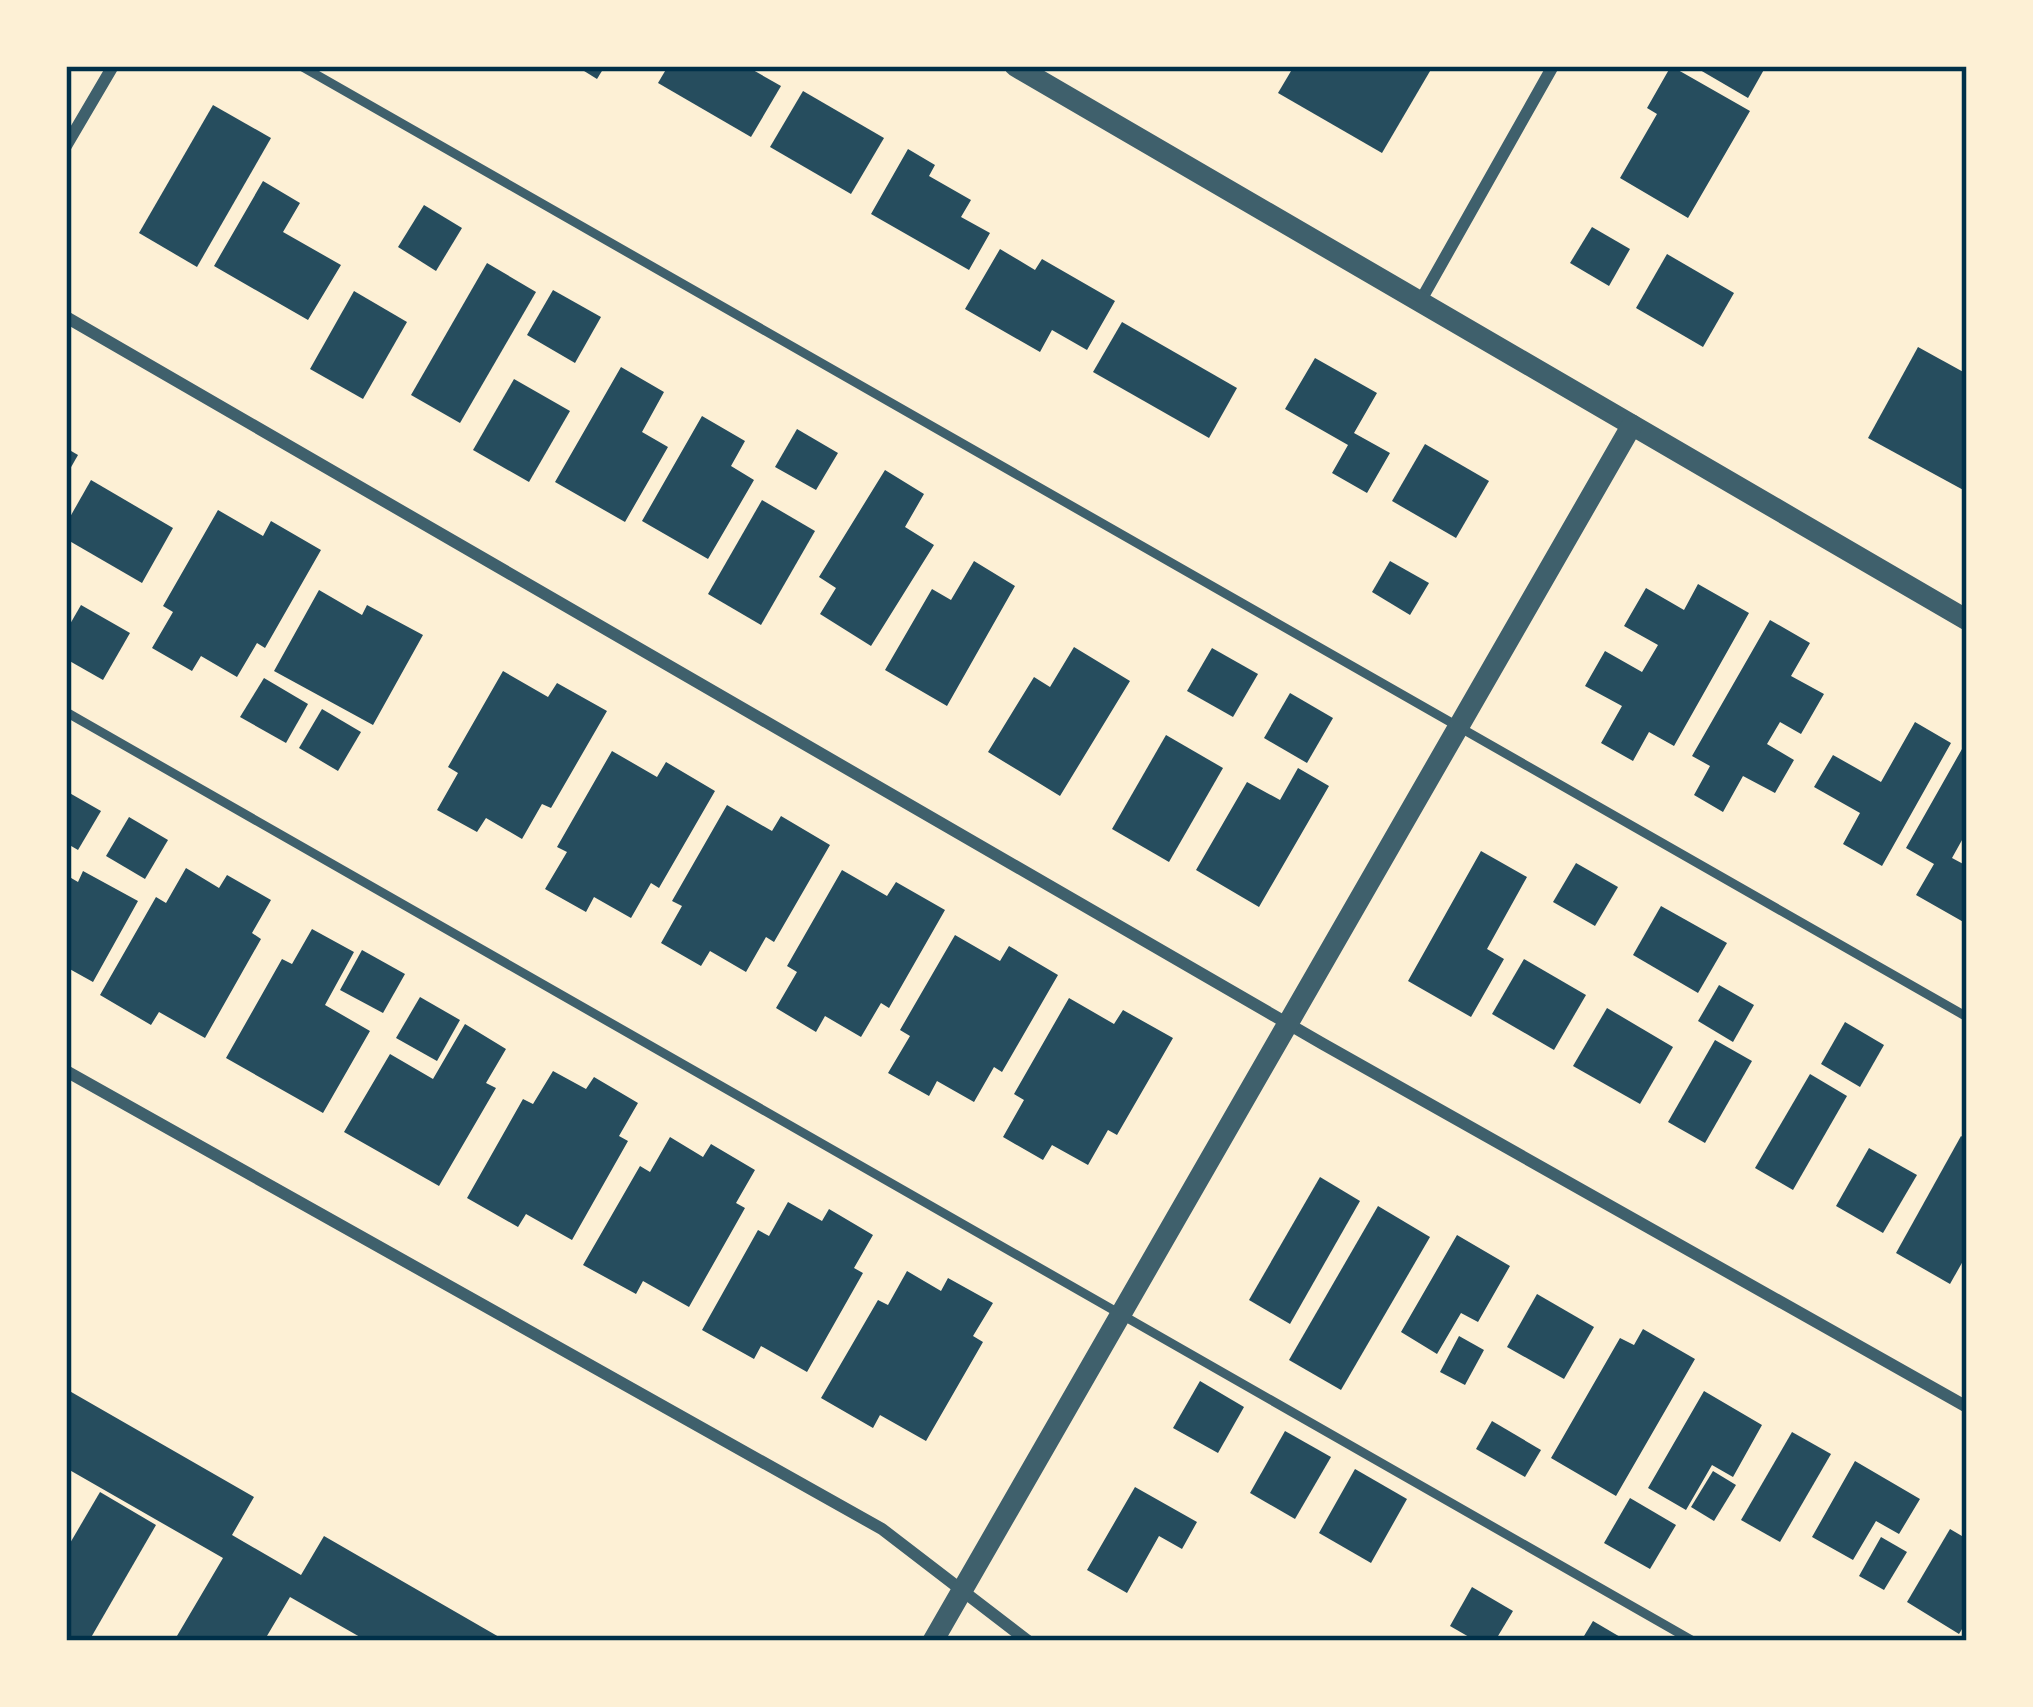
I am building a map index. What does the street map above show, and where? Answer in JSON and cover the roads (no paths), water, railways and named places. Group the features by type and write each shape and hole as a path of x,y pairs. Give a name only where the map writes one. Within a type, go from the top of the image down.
{"street":[{"path":"66,146 113,66"},
{"path":"1015,66 1967,620"},
{"path":"1421,300 1553,66"},
{"path":"66,317 1287,1023 1967,1406"},
{"path":"933,1641 1632,425"},
{"path":"66,1071 882,1529 1028,1641"}],"lane":[{"path":"301,66 1967,1018"},
{"path":"66,712 1693,1641"}]}
